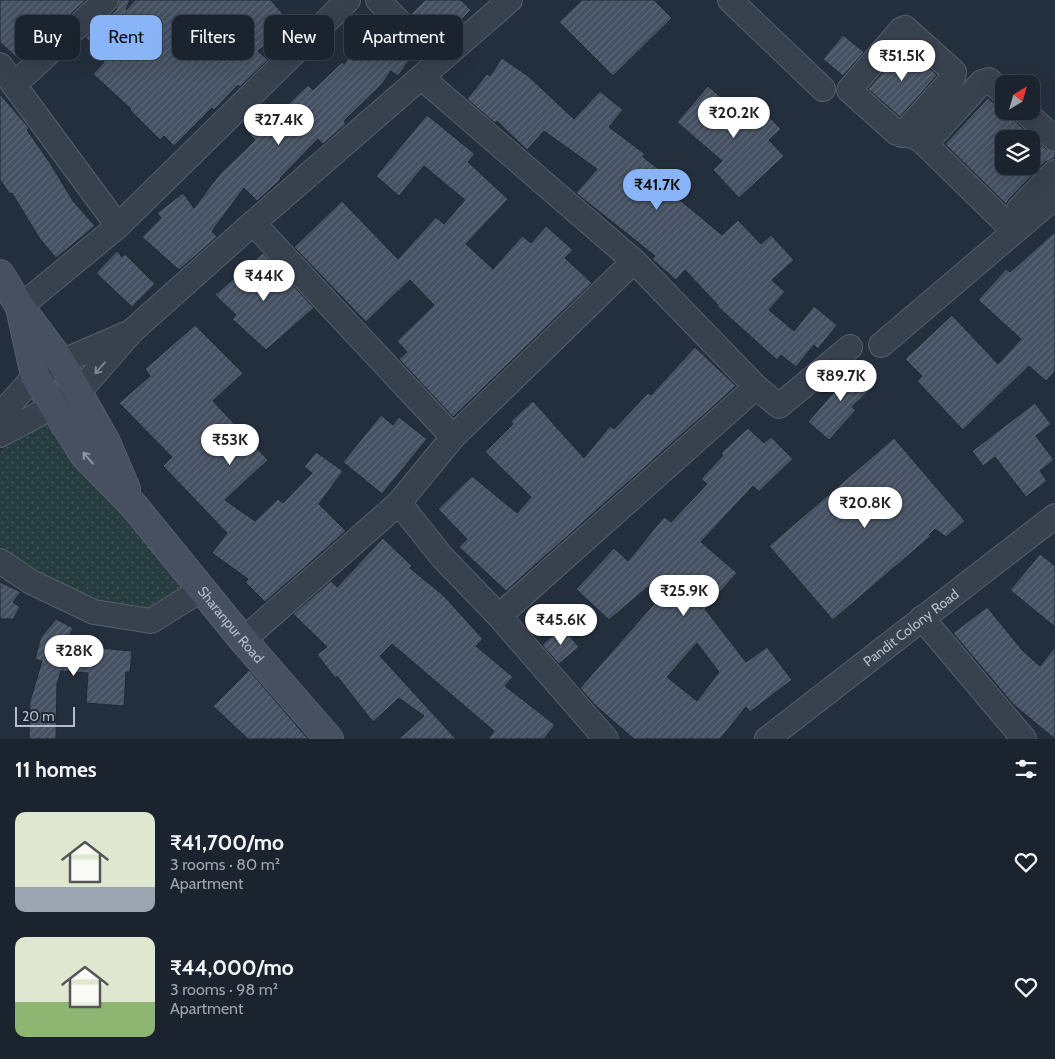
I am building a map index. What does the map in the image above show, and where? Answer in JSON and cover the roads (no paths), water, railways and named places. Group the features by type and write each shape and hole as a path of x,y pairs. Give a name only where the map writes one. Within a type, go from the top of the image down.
{"main road":[{"name":"Sharanpur Road","path":"0,274 20,307 61,362 106,442 134,506"},
{"name":"Sharanpur Road","path":"20,307 35,376 85,456 134,506 201,590 329,739"}],"street":[{"path":"14,85 106,0"},
{"path":"20,307 118,226 348,0"},
{"path":"378,0 392,15"},
{"path":"0,435 54,408 78,393 132,331 253,223 510,0"},
{"path":"730,0 823,89"},
{"path":"902,135 953,78 954,74 952,70 905,28 901,30 849,90 897,133 902,135 912,134 925,144 1010,226"},
{"path":"0,65 118,226"},
{"path":"421,77 634,262 756,387 779,406 850,347"},
{"path":"925,144 982,82 989,80 995,85"},
{"path":"1034,120 1055,139"},
{"path":"881,345 1010,226 1042,201 1055,172"},
{"path":"253,223 453,437"},
{"path":"243,640 400,503 453,437 634,262"},
{"path":"0,414 35,376 61,362 132,331"},
{"path":"499,616 756,387"},
{"path":"400,503 442,556 499,616 606,739"},
{"name":"Pandit Colony Road","path":"767,739 922,618 1053,520"},
{"path":"0,561 31,582 94,612 152,622 201,590"},
{"path":"922,618 1024,739"}]}
